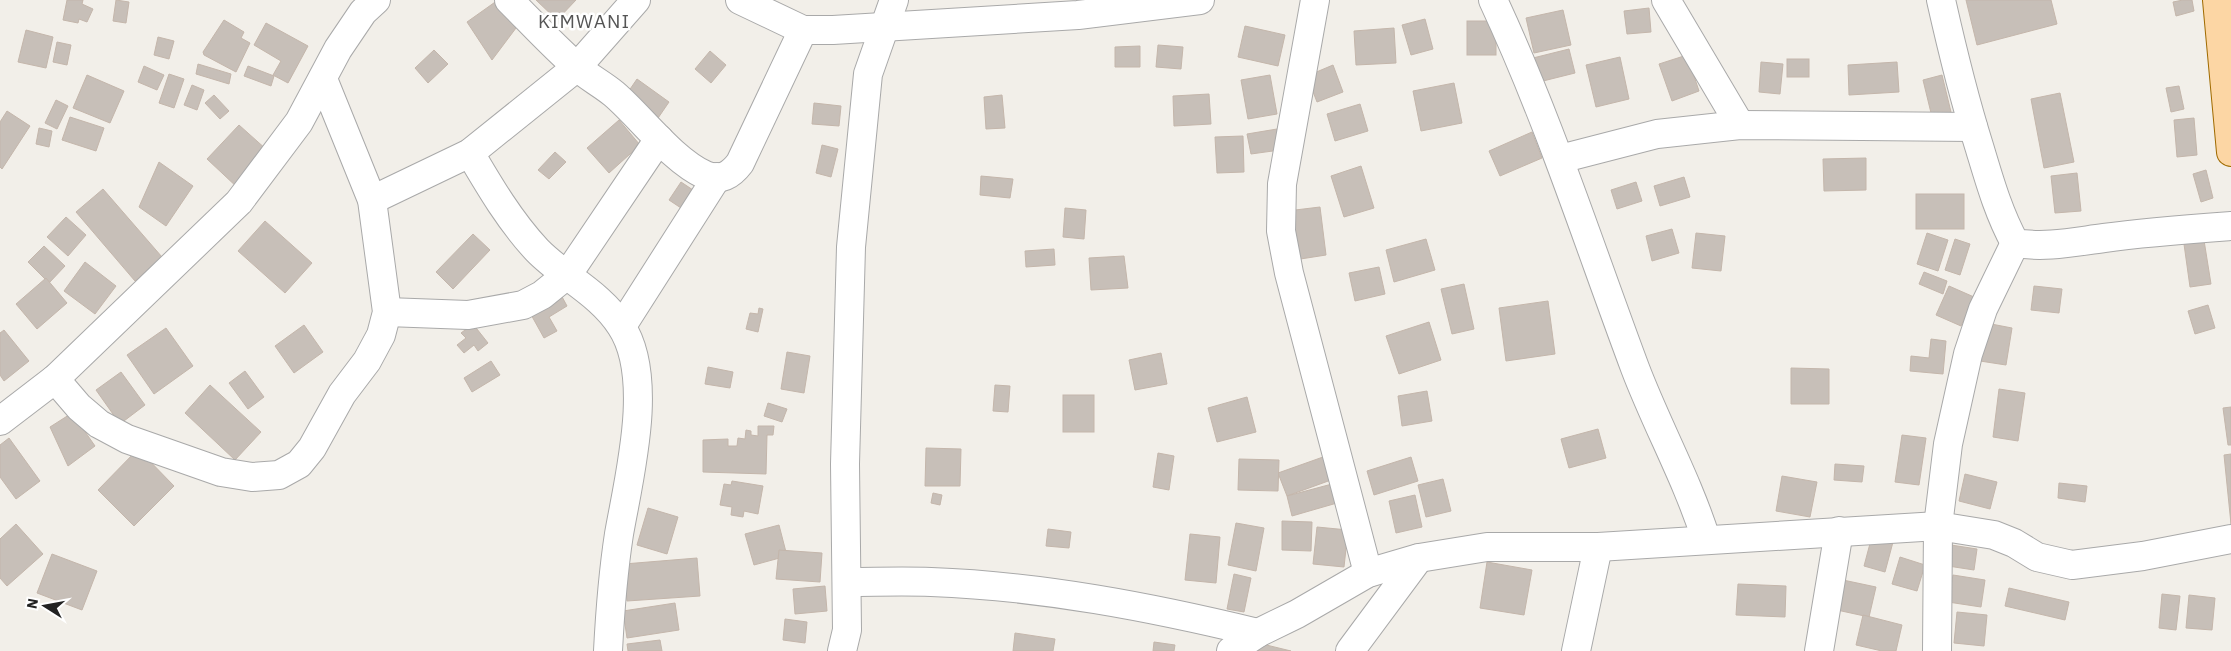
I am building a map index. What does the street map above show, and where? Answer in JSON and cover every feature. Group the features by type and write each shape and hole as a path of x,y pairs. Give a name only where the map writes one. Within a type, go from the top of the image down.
{"main road":[{"path":"2217,0 2231,152"}],"street":[{"path":"0,421 55,379 239,202 299,122 338,49 363,12 376,0"},
{"path":"509,0 577,67 614,94 679,157 705,175 717,177 725,177 733,173 740,163 803,30"},
{"path":"372,200 470,153 577,67 636,0"},
{"path":"740,0 803,30 1078,15 1200,0"},
{"path":"842,651 847,630 845,464 851,247 868,74 894,0"},
{"path":"1315,0 1282,184 1281,231 1289,272 1368,573"},
{"path":"1494,0 1525,69 1560,159 1636,370 1694,499 1706,539"},
{"path":"1666,0 1740,125"},
{"path":"1941,0 1973,127 2001,218 2016,243"},
{"path":"55,379 98,424 127,439 221,472 252,477 279,475 298,464 312,448 342,394 367,361 381,334 387,312 372,200 323,79"},
{"path":"1560,159 1656,134 1740,125 1973,127"},
{"path":"387,312 468,315 505,310 523,305 542,294 568,274 659,139"},
{"path":"470,153 507,214 537,250 607,308 622,326 632,351 637,371 637,412 632,464 619,535 610,604 608,651"},
{"path":"622,326 717,177"},
{"path":"2016,243 2038,246 2067,244 2112,237 2231,226"},
{"path":"1937,651 1938,526 1948,444 1968,354 1984,309 2016,243"},
{"path":"1231,651 1258,633 1297,614 1368,573 1419,558 1487,548 1598,547 1938,526 1994,535 2014,543 2037,557 2072,565 2143,556 2231,539"},
{"path":"1818,651 1839,531"},
{"path":"1576,651 1598,547"},
{"path":"1350,651 1419,558"},
{"path":"847,582 931,582 1074,597 1197,618 1258,633"}],"building":[{"path":"67,0 83,0 82,4 93,9 87,22 79,19 78,23 63,20"},
{"path":"116,0 129,2 126,23 113,21"},
{"path":"498,0 522,20 492,60 467,22"},
{"path":"536,0 576,0 557,20"},
{"path":"1966,0 2051,0 2057,24 1977,45"},
{"path":"2192,0 2194,11 2176,16 2173,2"},
{"path":"1649,8 1651,32 1627,34 1624,11"},
{"path":"1563,10 1571,45 1534,53 1526,18"},
{"path":"1425,19 1433,49 1411,55 1402,25"},
{"path":"224,20 244,32 241,38 250,43 236,72 204,55 203,52"},
{"path":"1467,21 1496,21 1496,55 1467,55"},
{"path":"266,23 308,46 288,83 273,75 281,61 254,45"},
{"path":"1245,26 1285,35 1278,66 1238,57"},
{"path":"1394,28 1396,63 1356,65 1354,31"},
{"path":"26,30 53,37 46,68 18,62"},
{"path":"158,37 174,41 169,59 154,55"},
{"path":"57,42 71,45 67,65 53,62"},
{"path":"1158,45 1183,47 1181,69 1156,67"},
{"path":"1140,46 1140,67 1115,67 1115,47"},
{"path":"1569,49 1575,73 1539,82 1533,58"},
{"path":"434,50 448,64 428,83 415,68"},
{"path":"710,51 726,65 711,83 695,69"},
{"path":"1687,55 1699,91 1672,101 1659,64"},
{"path":"1620,57 1629,99 1596,107 1586,65"},
{"path":"1787,59 1809,59 1809,77 1787,77"},
{"path":"1761,62 1783,64 1780,94 1759,92"},
{"path":"1897,62 1899,92 1849,95 1848,65"},
{"path":"198,64 231,74 229,84 196,74"},
{"path":"1333,65 1343,92 1317,102 1307,76"},
{"path":"144,66 164,75 157,90 138,82"},
{"path":"248,66 274,76 271,86 244,76"},
{"path":"169,74 184,79 174,108 159,103"},
{"path":"87,75 124,91 110,123 73,108"},
{"path":"1270,75 1277,114 1248,119 1241,80"},
{"path":"1942,75 1951,112 1932,117 1923,80"},
{"path":"637,79 669,102 656,121 624,98"},
{"path":"1454,83 1462,123 1421,131 1413,91"},
{"path":"192,85 204,90 197,110 184,105"},
{"path":"2179,86 2184,109 2171,112 2166,88"},
{"path":"2060,93 2074,162 2044,168 2031,99"},
{"path":"1209,94 1211,124 1174,126 1173,96"},
{"path":"214,95 229,111 220,119 205,103"},
{"path":"1002,95 1005,128 986,129 984,97"},
{"path":"56,100 68,106 57,129 45,123"},
{"path":"814,103 841,106 839,126 812,124"},
{"path":"1360,104 1368,131 1335,141 1327,114"},
{"path":"7,111 30,126 2,169 0,167 0,122"},
{"path":"70,117 104,128 96,151 62,140"},
{"path":"2194,118 2197,155 2177,157 2174,120"},
{"path":"619,120 640,145 609,173 587,148"},
{"path":"239,125 267,150 239,189 207,159"},
{"path":"39,128 52,131 49,147 36,144"},
{"path":"1277,129 1280,150 1251,154 1247,134"},
{"path":"1532,132 1542,158 1500,176 1489,151"},
{"path":"1243,136 1244,172 1217,173 1215,137"},
{"path":"822,145 838,149 831,177 816,173"},
{"path":"555,152 566,162 549,179 538,170"},
{"path":"1866,158 1866,190 1824,191 1823,159"},
{"path":"159,162 193,186 166,226 139,207"},
{"path":"1361,166 1374,208 1344,217 1331,176"},
{"path":"2206,170 2213,198 2201,202 2193,174"},
{"path":"2077,173 2081,211 2055,213 2051,176"},
{"path":"981,176 1013,179 1010,198 980,195"},
{"path":"1684,177 1690,197 1660,206 1654,186"},
{"path":"681,182 702,196 690,214 669,200"},
{"path":"1636,182 1642,201 1617,209 1611,190"},
{"path":"103,189 162,257 135,281 76,212"},
{"path":"1916,194 1964,194 1964,229 1916,229"},
{"path":"1320,207 1326,255 1294,260 1287,211"},
{"path":"1065,208 1086,210 1084,239 1063,237"},
{"path":"66,217 86,235 68,256 47,237"},
{"path":"265,221 312,263 285,293 238,251"},
{"path":"1672,229 1679,253 1652,261 1646,236"},
{"path":"1696,233 1725,236 1721,271 1692,268"},
{"path":"1927,233 1948,240 1938,271 1917,264"},
{"path":"473,234 490,250 453,289 436,272"},
{"path":"2203,234 2211,284 2190,287 2183,237"},
{"path":"1426,239 1435,270 1394,282 1386,250"},
{"path":"1955,239 1970,244 1960,275 1945,270"},
{"path":"44,246 65,266 49,283 28,262"},
{"path":"1054,249 1055,265 1026,267 1025,251"},
{"path":"1124,256 1128,288 1091,290 1089,258"},
{"path":"85,262 116,286 95,314 64,291"},
{"path":"1379,267 1385,294 1355,301 1349,273"},
{"path":"1924,272 1947,281 1943,294 1919,284"},
{"path":"46,278 67,303 37,329 16,304"},
{"path":"1464,284 1474,329 1452,334 1441,289"},
{"path":"1949,286 1974,297 1961,326 1936,315"},
{"path":"2034,286 2062,289 2059,313 2031,310"},
{"path":"560,293 567,306 549,317 557,331 544,338 529,311"},
{"path":"1548,301 1555,354 1506,361 1499,308"},
{"path":"2208,305 2215,328 2195,334 2188,311"},
{"path":"759,308 763,309 758,332 746,329 750,313 758,314"},
{"path":"1429,322 1441,360 1399,374 1386,336"},
{"path":"1986,323 2012,328 2006,365 1980,361"},
{"path":"473,324 488,343 478,351 474,345 464,353 457,345 466,338 461,333"},
{"path":"304,325 323,352 294,373 275,346"},
{"path":"166,328 193,366 154,394 127,355"},
{"path":"4,330 29,361 4,381 0,375 0,333"},
{"path":"1931,339 1946,341 1943,374 1910,371 1911,356 1929,358"},
{"path":"787,352 810,356 804,393 781,389"},
{"path":"1161,353 1167,384 1135,390 1129,360"},
{"path":"491,361 500,375 472,392 464,378"},
{"path":"708,367 733,372 730,388 705,384"},
{"path":"1791,368 1829,369 1829,404 1791,404"},
{"path":"245,371 264,397 248,409 229,383"},
{"path":"121,372 145,405 120,424 96,390"},
{"path":"210,385 261,432 235,460 185,413"},
{"path":"995,385 1010,386 1008,412 993,411"},
{"path":"1999,389 2025,393 2018,441 1993,437"},
{"path":"1427,391 1432,421 1402,426 1398,396"},
{"path":"1063,395 1094,395 1094,432 1063,432"},
{"path":"1247,397 1256,432 1217,442 1208,408"},
{"path":"768,403 787,409 782,422 764,416"},
{"path":"2231,407 2231,445 2228,445 2223,408"},
{"path":"72,413 95,446 68,466 50,427"},
{"path":"758,426 774,426 773,435 767,435 766,474 703,472 703,440 728,439 728,446 737,446 738,438 745,439 746,430 751,431 751,435 758,436"},
{"path":"1598,429 1606,458 1569,468 1561,439"},
{"path":"1902,435 1926,438 1919,485 1895,482"},
{"path":"9,438 40,481 16,499 0,477 0,445"},
{"path":"926,448 961,449 960,486 925,486"},
{"path":"138,449 174,486 134,526 98,490"},
{"path":"1158,453 1174,456 1169,490 1153,487"},
{"path":"2231,454 2231,524 2224,455"},
{"path":"1323,457 1331,480 1287,496 1278,473"},
{"path":"1411,457 1418,481 1374,495 1367,471"},
{"path":"1239,459 1279,460 1278,491 1238,490"},
{"path":"1835,464 1864,466 1862,482 1834,480"},
{"path":"1965,474 1997,482 1990,509 1959,501"},
{"path":"1782,476 1817,482 1810,517 1776,511"},
{"path":"1443,479 1451,511 1426,517 1418,485"},
{"path":"732,481 763,486 758,514 744,511 743,517 731,515 732,507 720,505 724,484 731,485"},
{"path":"2059,483 2087,486 2085,502 2058,498"},
{"path":"1332,484 1337,503 1292,516 1287,496"},
{"path":"933,493 942,495 940,505 931,503"},
{"path":"1415,495 1422,527 1396,533 1389,501"},
{"path":"648,508 678,517 667,554 637,545"},
{"path":"1282,521 1312,522 1311,551 1282,550"},
{"path":"1236,523 1264,528 1256,571 1228,565"},
{"path":"16,524 43,554 7,586 0,578 0,539"},
{"path":"779,525 787,556 754,565 745,534"},
{"path":"1317,527 1348,530 1344,567 1313,564"},
{"path":"1048,529 1071,532 1069,548 1046,546"},
{"path":"1190,534 1220,537 1216,583 1185,580"},
{"path":"1872,536 1893,542 1885,572 1864,566"},
{"path":"1951,545 1977,549 1974,570 1948,566"},
{"path":"779,550 822,553 820,582 776,579"},
{"path":"52,554 97,571 82,610 37,593"},
{"path":"1900,557 1925,565 1917,591 1892,584"},
{"path":"697,558 700,596 627,601 624,564"},
{"path":"1487,562 1532,570 1524,615 1480,608"},
{"path":"1234,574 1251,578 1244,612 1227,609"},
{"path":"1953,575 1985,580 1981,607 1948,602"},
{"path":"1843,580 1876,587 1869,617 1837,610"},
{"path":"1738,584 1786,586 1785,617 1736,615"},
{"path":"825,586 827,611 795,614 793,589"},
{"path":"2009,588 2069,602 2065,620 2005,606"},
{"path":"2162,594 2180,596 2176,630 2159,628"},
{"path":"2189,595 2215,598 2212,630 2186,628"},
{"path":"675,603 679,630 627,638 623,611"},
{"path":"1957,612 1987,615 1984,646 1954,643"},
{"path":"1863,615 1902,625 1896,651 1882,651 1856,645"},
{"path":"785,619 807,622 805,643 783,640"},
{"path":"1015,633 1055,639 1053,651 1013,651"},
{"path":"660,640 662,651 628,651 627,644"},
{"path":"1154,642 1175,645 1174,651 1153,651"},
{"path":"1254,642 1291,651 1252,651"}],"district":[{"name":"KIMWANI","path":"584,21"}]}
